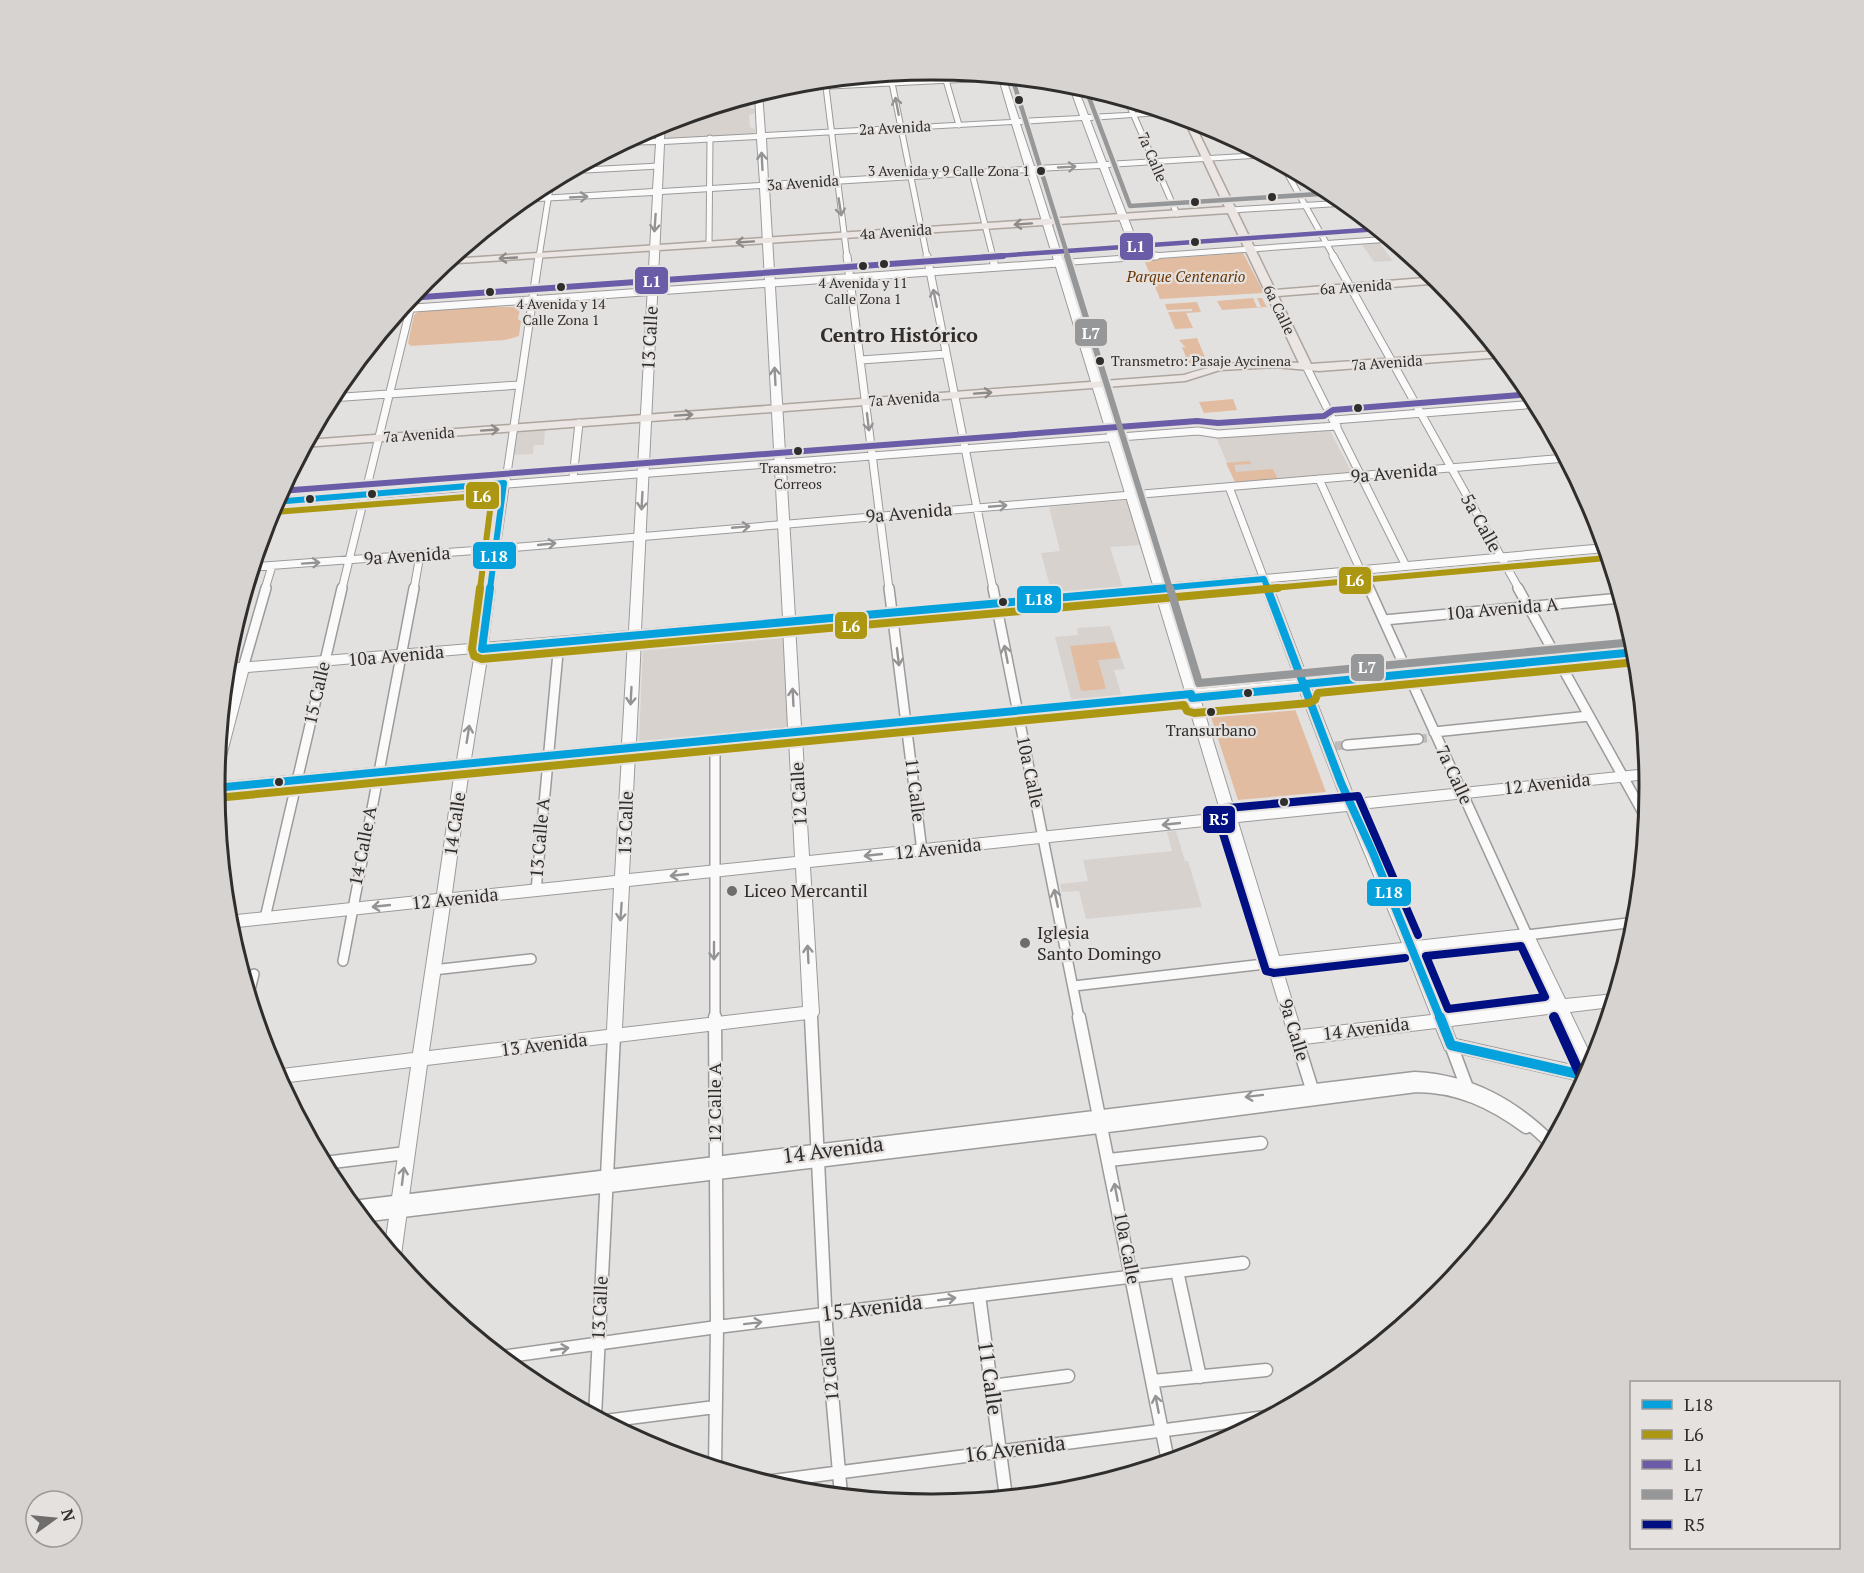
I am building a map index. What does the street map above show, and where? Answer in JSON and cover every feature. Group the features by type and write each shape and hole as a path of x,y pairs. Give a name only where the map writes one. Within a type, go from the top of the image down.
{"main road":[{"name":"6a Calle","path":"1191,129 1306,366"},
{"name":"4a Avenida","path":"459,261 1231,210"},
{"name":"6a Avenida","path":"1271,293 1426,281"},
{"name":"7a Avenida","path":"314,443 1185,378 1219,367 1275,364 1319,368 1492,355"}],"street":[{"path":"838,86 942,80"},
{"path":"946,80 959,124"},
{"name":"10a Calle","path":"892,83 1017,711 1110,1160 1167,1453"},
{"name":"9a Calle","path":"1003,84 1132,495 1312,1089"},
{"name":"11 Calle","path":"826,88 836,181 861,360 922,850"},
{"path":"1076,95 1138,257"},
{"name":"12 Calle","path":"759,101 812,1013 825,1314 840,1487"},
{"name":"7a Calle","path":"1131,109 1176,214"},
{"name":"2a Avenida","path":"640,142 1148,114"},
{"name":"13 Calle","path":"595,1408 660,133"},
{"path":"710,138 710,244"},
{"name":"3a Avenida","path":"539,199 1252,156"},
{"path":"586,170 659,166"},
{"path":"972,173 995,267"},
{"name":"5a Calle","path":"1288,175 1638,804"},
{"name":"14 Calle","path":"394,1246 463,764 482,649 512,428 549,193"},
{"name":"4a Avenida","path":"1231,210 1331,203"},
{"path":"412,308 1379,240"},
{"name":"15 Calle","path":"265,918 348,560 409,310"},
{"path":"861,360 946,354"},
{"name":"6a Calle","path":"1306,366 1406,566"},
{"path":"342,397 519,385"},
{"path":"286,501 1114,437 1198,431 1218,434 1336,423 1420,412 1527,405"},
{"path":"573,478 579,423"},
{"name":"9a Avenida","path":"261,567 495,549 1558,459"},
{"name":"7a Calle","path":"1319,479 1433,736 1462,793 1585,1058"},
{"path":"1229,487 1341,783 1411,947 1466,1085"},
{"name":"10a Avenida","path":"236,668 997,604 1597,549"},
{"name":"14 Calle A","path":"343,961 351,909 420,555"},
{"path":"229,721 272,566"},
{"name":"10a Avenida A","path":"1383,620 1613,599"},
{"name":"13 Calle A","path":"536,891 559,642"},
{"path":"225,787 1626,653"},
{"path":"1433,736 1589,716"},
{"path":"1347,746 1418,739"},
{"name":"12 Calle A","path":"715,740 714,1024 717,1327 715,1459"},
{"name":"12 Avenida","path":"238,921 1639,775"},
{"path":"1074,986 1625,923"},
{"path":"434,970 531,959"},
{"path":"252,980 254,974"},
{"name":"14 Avenida","path":"1296,1038 1605,1001"},
{"name":"13 Avenida","path":"287,1075 812,1013"},
{"path":"1451,1045 1577,1074"},
{"name":"14 Avenida","path":"364,1207 399,1206 715,1169 1102,1121 1312,1089 1436,1078 1466,1085 1517,1112 1545,1138"},
{"path":"1102,1121 1426,1085 1466,1093 1488,1103 1518,1120 1542,1143"},
{"path":"1110,1160 1261,1143"},
{"path":"333,1162 406,1153"},
{"name":"14 Avenida","path":"369,1214 399,1206"},
{"name":"15 Avenida","path":"514,1355 717,1327 1244,1263"},
{"path":"1177,1271 1200,1377"},
{"name":"11 Calle","path":"980,1294 1005,1489"},
{"path":"1153,1381 1266,1370"},
{"path":"992,1386 1068,1376"},
{"path":"616,1420 715,1407"},
{"name":"16 Avenida","path":"788,1479 1162,1430 1237,1425"}],"shaded area":[{"path":"749,104 749,108 755,109 755,113 749,115 750,127 755,129 755,134 664,139 664,132 705,117"},
{"path":"1379,242 1393,261 1374,262 1361,243"},
{"path":"1329,429 1352,473 1235,482 1216,437"},
{"path":"545,430 544,445 534,445 533,454 513,455 516,433"},
{"path":"1129,500 1143,545 1110,547 1123,588 1052,594 1041,553 1060,551 1049,507"},
{"path":"1110,626 1125,669 1114,670 1122,697 1072,702 1055,637 1078,635 1077,628"},
{"path":"779,627 784,630 790,726 787,729 643,743 639,740 643,646 693,642 693,634"},
{"path":"1176,831 1202,907 1086,919 1079,891 1062,892 1060,884 1088,881 1083,860 1172,851 1167,832"}],"green space":[{"name":"Parque Centenario","path":"1243,253 1264,293 1160,299 1144,260"},
{"path":"1253,298 1257,307 1261,307 1257,298 1262,298 1267,307 1222,310 1217,301"},
{"path":"1197,302 1201,312 1186,313 1193,328 1175,329 1168,312 1192,311 1192,309 1167,310 1165,304"},
{"path":"474,307 517,307 520,309 518,319 521,321 519,336 505,340 411,346 408,343 414,315 418,312"},
{"path":"1197,338 1207,362 1189,363 1188,360 1204,358 1203,356 1186,357 1182,347 1186,348 1179,340"},
{"path":"1233,399 1237,410 1204,413 1199,402"},
{"path":"1250,461 1251,464 1234,465 1236,472 1273,469 1278,479 1235,482 1226,463"},
{"path":"1115,642 1120,658 1098,660 1106,689 1081,691 1070,646"},
{"path":"1292,701 1326,792 1238,800 1208,708"}],"tunnel":[{"path":"1418,739 1428,738"},
{"path":"1335,746 1347,745"}],"transit line":[{"name":"L7","path":"1014,85 1199,683 1624,643"},
{"name":"L7","path":"1089,98 1130,206 1317,194"},
{"name":"L1","path":"422,297 1367,230"},
{"name":"L1","path":"291,490 1197,421 1218,423 1324,416 1333,410 1521,395"},
{"name":"L18","path":"286,501 504,483 482,649 1264,579 1341,783 1373,853 1451,1045 1577,1074"},
{"name":"L6","path":"281,512 492,495 472,649 474,656 482,659 1601,559"},
{"name":"L18","path":"1305,684 1626,653"},
{"name":"L6","path":"225,797 1184,705 1187,711 1194,713 1309,703 1315,700 1318,693 1627,663"},
{"name":"L18","path":"225,787 1191,694 1192,698 1306,687"},
{"name":"R5","path":"1405,958 1274,973 1266,971 1219,821 1220,812 1228,808 1358,796 1418,935"},
{"name":"R5","path":"1521,946 1545,997 1448,1009 1426,956 1521,946"},
{"name":"R5","path":"1554,1017 1579,1071"}],"place":[{"name":"3 Avenida y 9 Calle Zona 1","path":"1041,171"},
{"name":"4 Avenida y 11 Calle Zona 1","path":"863,266"},
{"name":"4 Avenida y 14 Calle Zona 1","path":"561,287"},
{"name":"Transmetro: Pasaje Aycinena","path":"1100,361"},
{"name":"Transmetro: Correos","path":"798,451"},
{"name":"Transurbano","path":"1211,712"},
{"name":"Liceo Mercantil","path":"732,891"},
{"name":"Iglesia Santo Domingo","path":"1025,943"}],"district":[{"name":"Centro Histórico","path":"899,335"}]}
